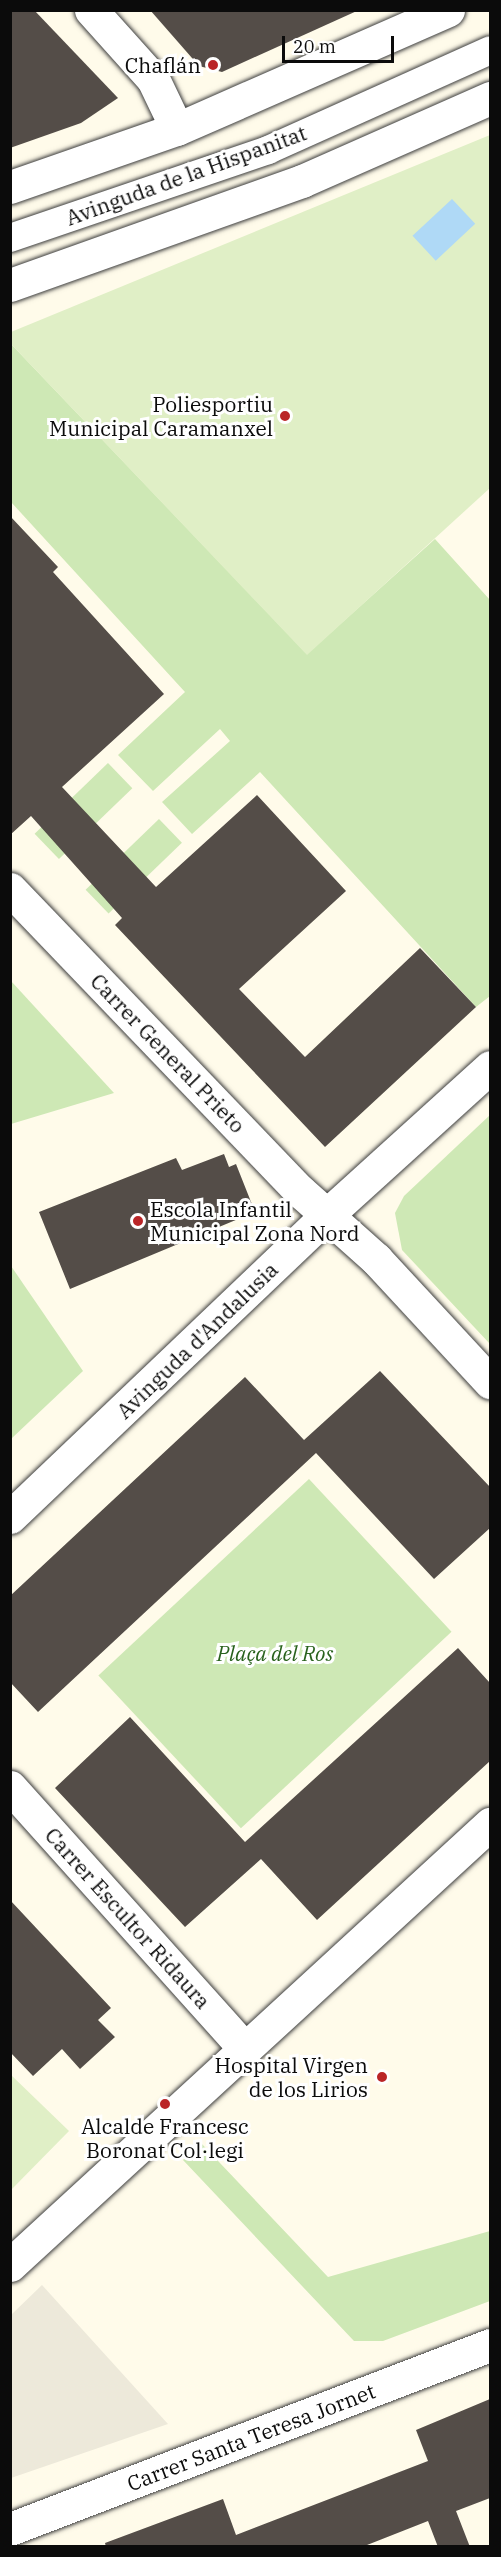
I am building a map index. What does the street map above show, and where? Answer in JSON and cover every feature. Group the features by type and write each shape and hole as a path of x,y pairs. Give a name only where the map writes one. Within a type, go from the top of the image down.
{"street":[{"path":"91,10 153,79 177,129"},
{"path":"10,187 177,129 448,10"},
{"name":"Avinguda de la Hispanitat","path":"10,238 268,150 490,50"},
{"name":"Avinguda de la Hispanitat","path":"10,285 302,181 490,98"},
{"name":"Carrer General Prieto","path":"10,889 327,1215 376,1259 490,1382"},
{"name":"Avinguda d'Andalusia","path":"10,1517 327,1215 490,1066"},
{"name":"Carrer Escultor Ridaura","path":"10,1787 245,2049"},
{"path":"10,2265 490,1824"},
{"name":"Carrer Santa Teresa Jornet","path":"10,2529 490,2345"}],"green space":[{"name":"Poliesportiu Municipal Caramanxel","path":"490,135 490,488 307,655 11,344 11,332"},
{"path":"11,344 307,654 435,539 490,600 490,996 476,1007 260,772 192,834 162,802 230,741 220,729 153,791 118,755 185,692 11,502"},
{"path":"108,763 132,788 59,859 35,834"},
{"path":"159,819 182,843 109,914 86,890"},
{"path":"11,981 114,1093 11,1124"},
{"path":"490,1115 490,1344 402,1250 395,1213 404,1196"},
{"path":"11,1266 83,1371 10,1439"},
{"name":"Plaça del Ros","path":"309,1479 452,1632 241,1828 98,1675"},
{"path":"10,2074 69,2131 11,2190 10,2190"},
{"path":"201,2143 328,2277 490,2231 490,2301 383,2341 354,2341 183,2160"}],"shaded area":[{"path":"42,2285 168,2424 11,2478 11,2315"}],"water":[{"path":"452,199 475,224 436,261 413,236"}],"building":[{"path":"10,10 34,10 118,98 81,123 10,148"},
{"path":"150,10 359,10 222,72 199,66"},
{"path":"10,516 58,567 53,572 164,694 62,787 156,887 257,795 346,891 239,989 305,1057 420,948 476,1007 325,1147 115,925 122,918 31,816 10,835"},
{"name":"Escola Infantil Municipal Zona Nord","path":"224,1154 229,1167 236,1164 255,1212 70,1289 39,1212 176,1158 182,1170"},
{"path":"380,1371 490,1487 490,1528 434,1579 316,1453 38,1712 10,1682 10,1596 245,1377 304,1440"},
{"path":"458,1648 490,1683 490,1761 317,1920 261,1859 185,1927 55,1788 130,1717 245,1842"},
{"path":"10,1900 111,2008 98,2020 115,2037 80,2069 62,2049 33,2076 10,2052"},
{"path":"490,2399 490,2498 456,2511 470,2547 438,2547 428,2521 362,2547 106,2547 105,2543 223,2499 236,2535 428,2461 416,2430"}],"place":[{"name":"Chaflán","path":"213,65"},
{"name":"Poliesportiu Municipal Caramanxel","path":"285,416"},
{"name":"Escola Infantil Municipal Zona Nord","path":"138,1221"},
{"name":"Hospital Virgen de los Lirios","path":"382,2077"},
{"name":"Alcalde Francesc Boronat Col·legi","path":"165,2104"}]}
